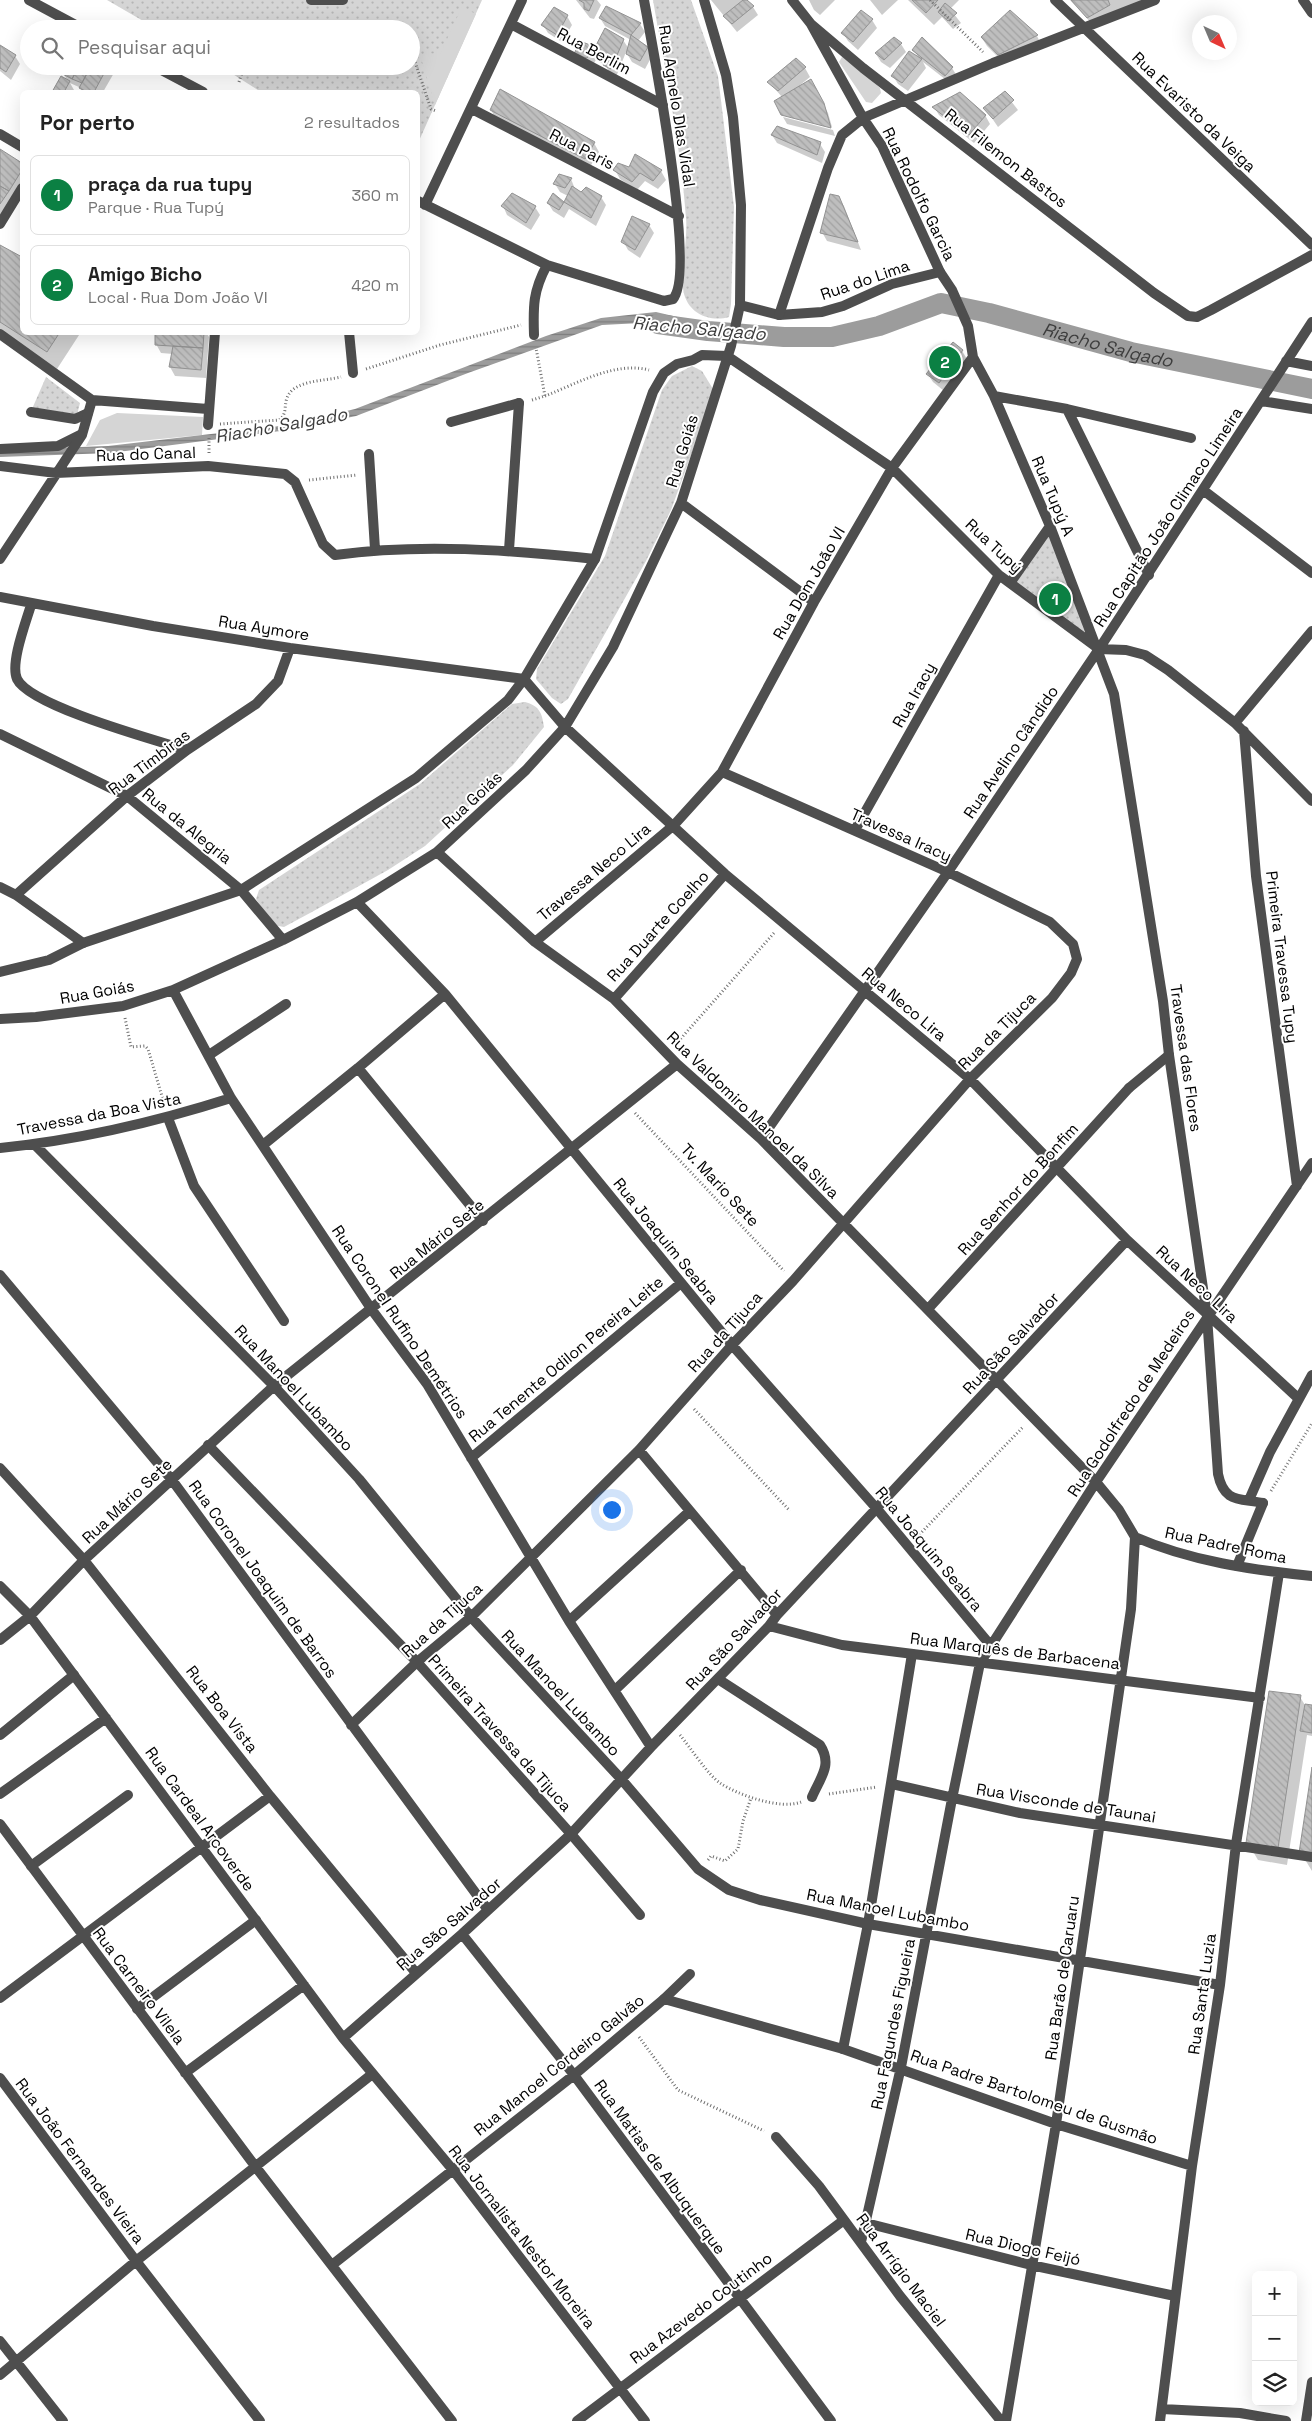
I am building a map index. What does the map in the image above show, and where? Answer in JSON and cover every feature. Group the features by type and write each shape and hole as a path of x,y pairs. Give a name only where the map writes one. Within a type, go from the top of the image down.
{"street":[{"path":"29,0 66,20"},
{"path":"311,0 343,0"},
{"path":"522,0 472,109 421,203 547,265 535,290 533,308 534,335"},
{"name":"Rua Agnelo DIas Vidal","path":"547,265 664,301 671,301 678,295 680,288 679,216 663,105 644,0"},
{"name":"Rua Goiás","path":"0,1019 36,1017 123,1006 173,990 283,940 357,902 437,852 526,770 565,727 613,647 681,502 731,346 740,306 741,204 733,117 726,76 704,0"},
{"name":"Rua Filemon Bastos","path":"792,0 810,24 1188,316 1196,318 1312,255"},
{"name":"Rua Evaristo da Veiga","path":"1055,0 1312,246"},
{"path":"779,315 828,168 842,135 863,118 993,63 1155,0"},
{"path":"1303,0 1312,13"},
{"name":"Rua Berlim","path":"511,24 663,105"},
{"name":"Rua Rodolfo Garcia","path":"810,24 863,118 882,146 940,272 952,290 968,326 974,357"},
{"path":"171,75 199,90"},
{"name":"Rua Paris","path":"472,109 679,216"},
{"path":"0,134 20,146"},
{"path":"0,224 20,191"},
{"name":"Rua do Lima","path":"740,306 779,315 822,312 843,306 892,284 940,272"},
{"name":"Rua Capitão João Climaco Limeira","path":"1099,649 1149,575 1312,322"},
{"path":"0,334 92,400 208,409"},
{"path":"209,429 208,409 214,335"},
{"path":"349,335 353,373"},
{"path":"0,972 49,960 83,943 241,890 416,778 508,700 524,679 596,559 653,392 664,373 677,364 702,355 727,356"},
{"name":"Rua Tupý","path":"727,356 892,468 999,575 1099,649"},
{"name":"Rua Tupý A","path":"974,357 994,396 1050,526 1099,649"},
{"name":"Rua Dom João VI","path":"674,825 722,772 814,602 892,468 974,357"},
{"path":"1284,364 1312,366"},
{"path":"994,396 1067,409 1191,438"},
{"path":"0,559 82,435 92,400"},
{"path":"1261,401 1312,409"},
{"path":"451,422 519,403 509,550"},
{"path":"1067,409 1149,575"},
{"path":"31,412 75,419 88,413"},
{"path":"0,449 58,446 82,435"},
{"path":"369,454 375,549"},
{"name":"Rua do Canal","path":"0,466 57,471 208,466 272,471 285,474 295,482"},
{"path":"295,482 323,544 335,555 375,549 509,550 596,559"},
{"path":"1203,490 1312,573"},
{"path":"681,502 814,602"},
{"path":"1010,583 1050,526"},
{"name":"Rua Iracy","path":"854,830 999,575"},
{"name":"Rua Aymore","path":"0,598 290,648 524,679"},
{"path":"30,604 16,659 18,679 24,688 58,706 187,750"},
{"path":"1235,723 1312,631"},
{"name":"Rua Timbiras","path":"16,895 127,796 187,750 256,704 278,681 290,648"},
{"path":"1099,649 1126,650 1145,655 1168,670 1244,731 1312,801"},
{"name":"Rua Avelino Cândido","path":"761,1139 948,872 1099,649"},
{"name":"Travessa das Flores","path":"1099,649 1114,694 1163,1001 1169,1055 1207,1316 1218,1474 1223,1491 1227,1495 1232,1498 1249,1500"},
{"name":"Rua Neco Lira","path":"524,679 565,727 674,825 725,874 785,922 970,1079 1127,1240 1207,1316 1299,1399"},
{"name":"Primeira Travessa Tupy","path":"1244,731 1256,876 1297,1186"},
{"name":"Rua da Alegria","path":"0,734 127,796 241,890 283,940"},
{"name":"Travessa Iracy","path":"722,772 948,872 1050,922 1064,934"},
{"name":"Travessa Neco Lira","path":"534,942 674,825"},
{"name":"Rua Valdomiro Manoel da Silva","path":"437,852 534,942 614,999 677,1064 761,1139 1096,1482 1120,1510 1135,1537"},
{"name":"Rua Duarte Coelho","path":"614,999 725,874"},
{"path":"0,888 16,895 83,943"},
{"name":"Rua Joaquim Seabra","path":"357,902 445,994 732,1345 877,1509 991,1646"},
{"name":"Rua da Tijuca","path":"351,1725 417,1662 471,1617 639,1450 732,1345 793,1281 842,1222 970,1079 1052,998 1071,973 1076,959 1073,944 1064,934"},
{"name":"Rua Coronel Rufino Demétrios","path":"173,990 231,1098 372,1310 427,1384 570,1621 651,1747"},
{"path":"263,1145 445,994"},
{"path":"209,1054 286,1004"},
{"name":"Rua Senhor do Bonfim","path":"928,1309 1129,1088 1169,1055"},
{"name":"Rua Mário Sete","path":"0,1640 30,1616 84,1560 274,1386 628,1106 677,1064"},
{"path":"358,1068 483,1221"},
{"name":"Travessa da Boa Vista","path":"0,1148 35,1145 168,1118 231,1098"},
{"path":"168,1118 194,1186 284,1321"},
{"name":"Rua Manoel Lubambo","path":"35,1145 274,1386 359,1479 471,1617 622,1780 698,1869 729,1890 760,1900 868,1924 1220,1984"},
{"name":"Rua Godolfredo de Medeiros","path":"980,1663 1096,1482 1312,1163"},
{"name":"Rua São Salvador","path":"343,2038 572,1834 651,1747 769,1626 777,1615 1127,1240"},
{"name":"Rua Coronel Joaquim de Barros","path":"0,1275 172,1480 488,1910"},
{"name":"Rua Tenente Odilon Pereira Leite","path":"471,1458 681,1284"},
{"path":"1237,1566 1263,1503 1249,1500 1270,1452 1312,1375"},
{"name":"Primeira Travessa da Tijuca","path":"208,1445 417,1662 572,1834 640,1915"},
{"path":"639,1450 777,1615"},
{"name":"Rua Boa Vista","path":"0,1468 84,1560 270,1796 416,1973"},
{"path":"570,1621 690,1512"},
{"name":"Rua Padre Roma","path":"1135,1537 1160,1548 1237,1566 1312,1576"},
{"name":"Rua Barão de Caruaru","path":"1006,2421 1056,2124 1132,1609 1135,1537"},
{"path":"615,1690 741,1570"},
{"name":"Rua Santa Luzia","path":"1160,2421 1192,2166 1220,1984 1236,1844 1279,1573"},
{"name":"Rua Cardeal Arcoverde","path":"0,1586 30,1616 204,1847 371,2075"},
{"name":"Rua Marquês de Barbacena","path":"769,1626 842,1645 1260,1698"},
{"path":"842,2049 868,1924 912,1654"},
{"name":"Rua Fagundes Figueira","path":"861,2242 900,2067 980,1663"},
{"path":"0,1735 74,1675"},
{"path":"718,1679 820,1745 826,1755 826,1767 812,1797"},
{"path":"0,1794 106,1718"},
{"name":"Rua Visconde de Taunai","path":"892,1784 952,1799 1100,1826 1236,1844 1312,1857"},
{"path":"31,1866 128,1795"},
{"path":"0,1998 270,1796"},
{"name":"Rua Carneiro Vilela","path":"0,1824 255,2166 452,2421"},
{"path":"137,2009 256,1920"},
{"name":"Rua Matias de Albuquerque","path":"462,1934 574,2075 831,2421"},
{"name":"Rua Manoel Cordeiro Galvão","path":"332,2265 574,2075 664,1999 690,1974"},
{"path":"185,2073 304,1985"},
{"name":"Rua Padre Bartolomeu de Gusmão","path":"664,1999 900,2067 1056,2124 1192,2166"},
{"path":"0,2375 136,2261 371,2075"},
{"name":"Rua Jornalista Nestor Moreira","path":"371,2075 453,2170 645,2421"},
{"name":"Rua João Fernandes Vieira","path":"0,2078 136,2261 260,2421"},
{"name":"Rua Arrígio Maciel","path":"776,2137 819,2186 900,2296 1001,2421"},
{"name":"Rua Azevedo Coutinho","path":"577,2421 844,2220"},
{"name":"Rua Diogo Feijó","path":"866,2223 1031,2265 1175,2296"},
{"path":"0,2341 63,2421"},
{"path":"1306,2421 1312,2382"},
{"path":"1162,2409 1240,2413 1286,2421"}],"path":[{"path":"930,0 993,63"},
{"path":"238,82 241,75"},
{"path":"419,75 431,109 436,111"},
{"path":"539,362 545,396"},
{"path":"519,403 545,396 612,371 640,367 664,373"},
{"path":"208,456 209,429"},
{"path":"295,482 370,473"},
{"path":"667,1054 785,922"},
{"path":"123,1006 130,1046 145,1046 148,1049 168,1118"},
{"name":"Tv. Mario Sete","path":"628,1106 793,1281"},
{"path":"685,1400 790,1511"},
{"path":"908,1547 1033,1417"},
{"path":"1263,1503 1312,1423"},
{"path":"672,1725 718,1782 751,1798 792,1805 812,1797 892,1784"},
{"path":"698,1869 711,1856 726,1861 738,1849 743,1821 751,1798"},
{"path":"632,2026 678,2090 776,2137"}],"shaded area":[{"path":"107,0 482,0 420,139 420,90 258,90 234,75 420,75 420,20 141,20"},
{"path":"653,0 691,0 718,76 734,207 729,317 708,317 696,312 684,294 686,226 684,191 677,136"},
{"path":"462,7 476,14 435,105 421,58 426,53 440,54"},
{"path":"842,57 849,59 880,88 881,93 872,103 866,102 839,62"},
{"path":"656,312 686,319 684,331 641,323 602,325 356,416 288,430 110,453 0,457 0,450 108,446 288,425 355,409 546,336 601,318"},
{"path":"692,366 702,371 713,389 709,406 671,510 646,561 568,699 561,704 552,698 536,679 537,669 605,556 662,390 672,376"},
{"path":"46,377 80,403 77,415 32,409"},
{"path":"117,413 203,417 202,435 86,446 100,420"},
{"path":"1050,526 1099,649 1010,583"},
{"path":"525,702 534,705 539,710 544,727 513,765 425,846 388,870 284,927 273,925 256,899 259,890 420,784 512,704"}],"building":[{"path":"579,0 594,0 589,11 584,9 584,3"},
{"path":"743,0 747,0 754,6 732,24 723,16"},
{"path":"912,0 938,0 926,13"},
{"path":"1071,0 1108,0 1110,5 1087,18"},
{"path":"945,3 957,13 948,21 938,12"},
{"path":"606,6 641,23 631,35 599,18"},
{"path":"554,7 568,15 557,35 541,25"},
{"path":"861,10 873,19 853,42 841,33"},
{"path":"1010,10 1038,35 998,55 981,37"},
{"path":"605,28 624,39 611,69 603,65 606,60 592,53"},
{"path":"631,35 648,47 640,61 626,54"},
{"path":"894,37 902,43 884,60 875,53"},
{"path":"922,37 953,67 945,76 912,50"},
{"path":"580,41 595,47 587,58 574,54"},
{"path":"0,45 16,55 6,72 0,68"},
{"path":"909,51 922,59 902,83 891,76"},
{"path":"796,58 806,67 778,91 767,82"},
{"path":"65,75 74,75 72,79"},
{"path":"74,75 86,75 82,83 72,79"},
{"path":"86,75 103,75 95,90 79,88"},
{"path":"61,76 70,81 65,90 53,90"},
{"path":"811,79 824,103 831,128 781,115 774,101"},
{"path":"500,89 595,142 585,159 490,110"},
{"path":"1005,91 1014,100 993,119 983,108"},
{"path":"960,92 986,115 969,135 932,107"},
{"path":"777,126 821,142 817,155 771,135"},
{"path":"0,149 20,162 20,173 9,191 0,186"},
{"path":"635,154 662,170 653,181 640,173 632,182 613,170 618,163 629,167"},
{"path":"559,174 572,178 565,188 553,184"},
{"path":"0,186 9,191 0,204"},
{"path":"572,186 581,192 586,187 602,196 591,218 564,202"},
{"path":"512,193 536,206 526,223 501,206"},
{"path":"553,193 564,202 559,210 547,203"},
{"path":"830,194 839,196 858,242 820,233"},
{"path":"632,216 650,224 635,250 621,242"},
{"path":"0,245 20,256 20,335 0,322"},
{"path":"20,335 58,335 47,352"},
{"path":"155,335 204,335 203,348 155,345"},
{"path":"953,342 963,350 939,383 926,374"},
{"path":"173,346 203,348 201,370 169,367"},
{"path":"1269,1691 1301,1695 1278,1848 1246,1843"},
{"path":"1305,1704 1312,1705 1312,1733 1300,1731"},
{"path":"1312,1767 1312,1855 1299,1853"}],"waterway":[{"name":"Riacho Salgado","path":"658,324 708,331 784,337 832,337 879,326 941,303 989,313 1131,352 1312,389"}],"place":[{"name":"Amigo Bicho","path":"945,362"},
{"name":"praça da rua tupy","path":"1055,599"}]}
